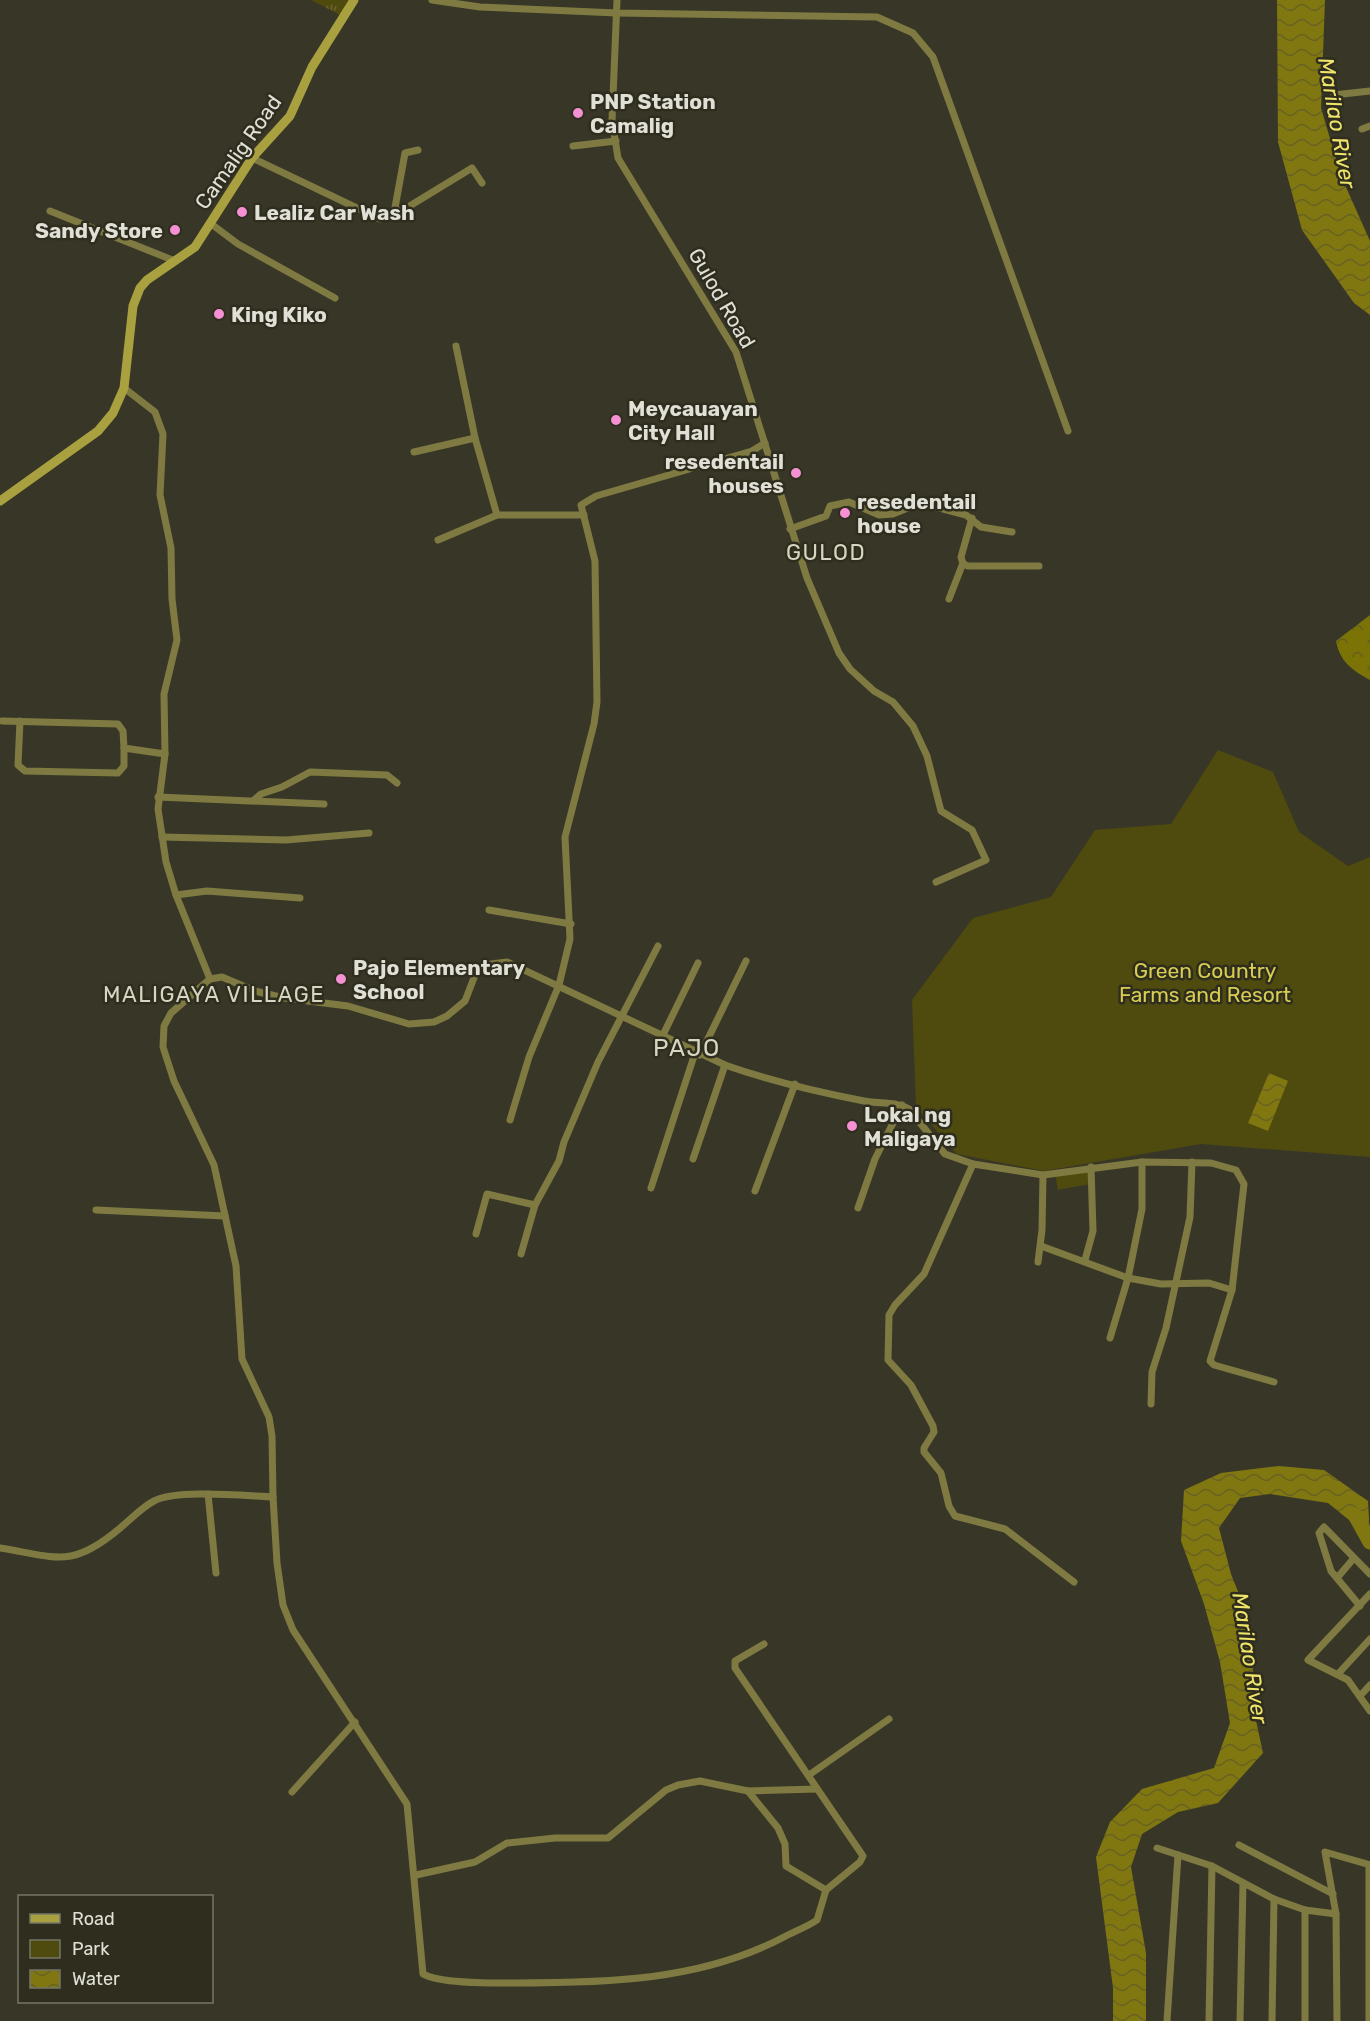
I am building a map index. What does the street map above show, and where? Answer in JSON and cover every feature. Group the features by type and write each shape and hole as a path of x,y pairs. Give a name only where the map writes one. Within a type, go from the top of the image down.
{"main road":[{"name":"Camalig Road","path":"0,501 98,430 113,412 124,388 135,296 147,280 191,252 252,158 290,116 312,67 354,0"}],"street":[{"path":"432,0 480,7 617,13 878,17 913,33 933,57 1068,431"},
{"name":"Gulod Road","path":"617,0 612,121 618,158 736,352 790,529 816,604 839,653 850,669 874,692 893,702 913,726 927,756 941,811 972,830 986,860 936,882"},
{"path":"1334,95 1370,91"},
{"path":"1362,129 1370,126"},
{"path":"573,146 616,141"},
{"path":"394,213 405,153 418,150"},
{"path":"252,158 371,217 380,219 472,168 482,183"},
{"path":"50,211 175,261"},
{"path":"210,223 238,244 335,298"},
{"path":"456,346 475,438 497,515"},
{"path":"124,388 155,411 163,434 160,495 171,548 172,599 177,640 164,694 165,754 158,796 162,837 176,895 210,979"},
{"path":"414,452 475,438"},
{"path":"510,1120 532,1047 559,985 570,939 565,837 594,724 597,702 595,561 581,505 596,496 752,451 765,443"},
{"path":"790,529 824,517 831,506 841,502 854,503 879,515 893,514 914,503 920,503 972,518 981,527 1012,532"},
{"path":"438,540 497,515 584,516"},
{"path":"949,599 963,563 962,558 972,518"},
{"path":"963,563 968,566 1039,566"},
{"path":"2,721 20,721 118,724 123,731 124,766 118,773 25,771 18,765 20,721"},
{"path":"124,748 165,754"},
{"path":"254,800 261,794 282,787 310,772 387,775 397,783"},
{"path":"158,796 324,804"},
{"path":"162,837 286,840 369,833"},
{"path":"176,895 207,891 300,898"},
{"path":"489,910 571,924"},
{"path":"521,1254 535,1205 560,1161 564,1142 580,1104 658,946"},
{"path":"651,1188 697,1054 746,961"},
{"path":"764,1644 735,1661 735,1668 863,1856 860,1862 826,1890 819,1915 812,1923 758,1951 719,1964 642,1979 600,1983 477,1983 423,1974 416,1875 407,1804 294,1630 283,1605 273,1497 271,1426 242,1359 236,1266 214,1165 174,1081 163,1047 164,1026 171,1013 210,979 222,977 262,993 306,1002 348,1006 409,1024 434,1022 447,1016 465,1001 477,970 484,965 507,962 559,985 662,1038 725,1065 759,1077 867,1101 902,1105 909,1109 945,1154 973,1164 1043,1175 1142,1162 1221,1164 1236,1170 1244,1184 1232,1290 1210,1361 1214,1365 1274,1382"},
{"path":"662,1038 698,963"},
{"path":"693,1159 725,1065"},
{"path":"755,1191 795,1084"},
{"path":"858,1208 875,1159 902,1105"},
{"path":"1110,1338 1128,1278 1142,1209 1142,1162"},
{"path":"1151,1404 1152,1372 1166,1328 1190,1217 1192,1162"},
{"path":"973,1164 924,1274 889,1315 886,1355 891,1364 911,1385 933,1426 934,1432 924,1452 941,1473 952,1512 960,1519 1005,1529 1074,1582"},
{"path":"1085,1260 1093,1231 1091,1167"},
{"path":"1038,1262 1041,1246 1043,1175"},
{"path":"476,1234 487,1194 535,1205"},
{"path":"96,1210 225,1216"},
{"path":"1041,1246 1085,1260 1128,1278 1161,1284 1209,1283 1232,1290"},
{"path":"0,1548 64,1558 80,1556 95,1549 153,1501 208,1494 273,1497"},
{"path":"208,1494 216,1573"},
{"path":"1359,1606 1331,1571 1319,1533 1324,1527 1370,1574"},
{"path":"1337,1578 1354,1558"},
{"path":"1370,1594 1308,1660 1338,1674 1360,1696 1370,1711"},
{"path":"1338,1674 1370,1639"},
{"path":"1360,1696 1370,1685"},
{"path":"809,1775 890,1719"},
{"path":"292,1792 355,1722"},
{"path":"416,1875 475,1862 507,1843 555,1838 608,1838 666,1790 678,1785 700,1781 748,1791 817,1789"},
{"path":"748,1791 778,1828 785,1844 786,1866 826,1890"},
{"path":"1239,1845 1333,1894"},
{"path":"1157,1848 1212,1866 1274,1899 1305,1910 1336,1914"},
{"path":"1337,2021 1336,1914 1325,1852 1370,1865 1369,2021"},
{"path":"1167,2021 1178,1855"},
{"path":"1209,2021 1212,1866"},
{"path":"1240,2021 1243,1883"},
{"path":"1272,2021 1274,1899"},
{"path":"1305,1910 1305,2021"}],"green space":[{"path":"311,0 354,0 342,16"},
{"path":"1370,615 1370,680 1348,665 1340,655 1336,641"},
{"name":"Green Country Farms and Resort","path":"1218,750 1273,772 1299,832 1348,866 1370,857 1370,1157 1201,1144 1044,1171 957,1154 916,1107 912,1000 973,918 1051,897 1095,830 1171,824"},
{"path":"1088,1168 1090,1184 1058,1190 1055,1174"}],"water":[{"path":"1277,0 1325,0 1321,108 1341,176 1370,241 1370,315 1354,303 1302,230 1278,142"},
{"path":"1269,1073 1288,1081 1268,1131 1248,1123"},
{"path":"1279,1466 1324,1470 1368,1501 1370,1537 1328,1503 1270,1494 1240,1498 1219,1528 1231,1574 1251,1624 1255,1716 1263,1753 1218,1803 1178,1812 1142,1834 1131,1867 1146,1953 1146,2021 1113,2021 1113,1988 1096,1857 1110,1822 1142,1789 1214,1768 1230,1723 1220,1662 1204,1604 1181,1541 1184,1490 1221,1473"}],"waterway":[{"name":"Marilao River","path":"1355,1515 1370,1542"}],"place":[{"name":"PNP Station Camalig","path":"578,113"},
{"name":"Lealiz Car Wash","path":"242,212"},
{"name":"Sandy Store","path":"175,230"},
{"name":"King Kiko","path":"219,314"},
{"name":"Meycauayan City Hall","path":"616,420"},
{"name":"resedentail houses","path":"796,473"},
{"name":"resedentail house","path":"845,513"},
{"name":"Pajo Elementary School","path":"341,979"},
{"name":"Lokal ng Maligaya","path":"852,1126"}],"district":[{"name":"GULOD","path":"826,552"},
{"name":"MALIGAYA VILLAGE","path":"214,994"},
{"name":"PAJO","path":"687,1048"}]}
